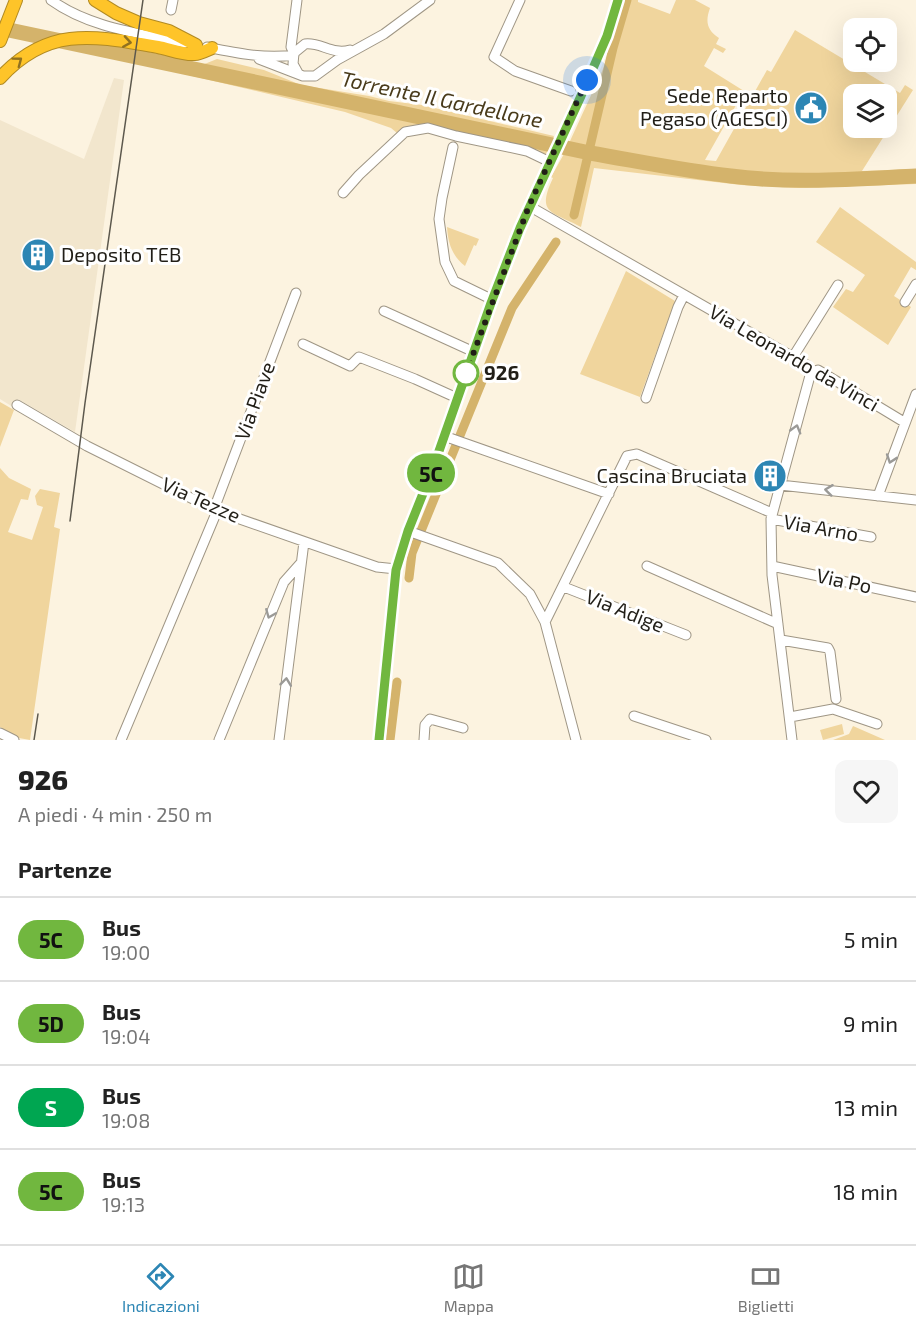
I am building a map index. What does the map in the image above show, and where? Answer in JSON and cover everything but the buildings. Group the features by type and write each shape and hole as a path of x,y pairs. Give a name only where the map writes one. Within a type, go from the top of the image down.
{"highway":[{"path":"0,41 16,0"},
{"path":"95,0 116,13 139,23 169,31 196,45"},
{"path":"0,78 20,60 39,48 69,38 104,38 195,54 212,48"}],"street":[{"path":"51,0 72,14 99,24 251,56 308,77 315,76 384,34 430,0"},
{"path":"297,0 291,47 294,54 293,64 298,73"},
{"path":"520,0 494,57 515,71 571,91"},
{"path":"379,740 396,570 417,534 444,436 492,300 529,206 607,36 618,0"},
{"path":"293,22 297,35 320,48 345,51 360,47"},
{"path":"251,56 276,57 294,54 299,48 310,44"},
{"path":"320,48 327,59 322,71"},
{"path":"343,194 359,175 405,132 428,128 552,158"},
{"path":"453,147 441,198 439,219 445,262 454,281 492,300"},
{"name":"Via Leonardo da Vinci","path":"529,206 793,357 807,366 811,372 818,370 904,422"},
{"path":"905,302 916,284"},
{"path":"793,357 838,285"},
{"name":"Via Piave","path":"121,740 216,510 296,293"},
{"path":"646,398 684,295"},
{"path":"384,311 474,352"},
{"path":"303,344 350,366 359,357 457,398"},
{"path":"792,740 772,567 771,516 811,372"},
{"path":"878,496 916,394"},
{"name":"Via Tezze","path":"17,405 87,446 216,510 377,567 396,570"},
{"path":"444,436 609,494 546,622"},
{"name":"Via Arno","path":"609,494 627,456 637,454 771,516 870,537"},
{"path":"780,485 916,500"},
{"path":"417,534 498,563 530,594 546,622 576,740"},
{"path":"279,740 304,542"},
{"path":"219,740 284,582 300,564"},
{"path":"647,566 778,624"},
{"name":"Via Po","path":"772,567 916,597"},
{"name":"Via Adige","path":"564,587 686,635"},
{"path":"781,640 828,648 836,699"},
{"path":"790,717 833,709 877,724"},
{"path":"634,717 706,740"},
{"path":"424,740 425,725 430,718 463,728"},
{"path":"0,733 14,740"}],"shaded area":[{"path":"625,0 638,0 638,2 670,14 676,0 695,0 710,8 708,25 719,38 716,44 726,49 723,53 714,48 704,66 744,91 705,160 716,161 767,70 771,72 795,30 843,59 843,72 865,72 885,84 843,84 843,138 883,138 862,171 916,169 916,184 799,188 741,185 594,168 581,227 554,214 546,205 548,190 553,178 551,177 603,69"},
{"path":"138,53 202,65 217,59 264,70 301,85 422,105 554,136 546,154 422,127 397,133 391,128 345,112 137,63"},
{"name":"Deposito TEB","path":"114,78 124,80 75,432 18,399 13,407 0,399 0,120 84,159"},
{"path":"905,85 913,90 897,115 897,91 900,93"},
{"path":"840,207 916,262 916,270 911,267 894,296 911,307 888,345 833,307 846,289 853,292 865,275 816,242"},
{"path":"447,227 479,239 465,266 452,249"},
{"path":"626,271 675,301 640,397 580,374"},
{"path":"0,402 14,410 0,447"},
{"path":"0,468 9,478 31,489 28,500 21,499 8,532 32,540 43,507 37,505 35,496 40,489 60,493 54,527 60,529 30,740 19,738 0,727"},
{"path":"842,724 844,734 823,740 820,730"},
{"path":"853,726 885,740 833,740 849,734"}],"waterway":[{"path":"574,215 613,48 627,0"},
{"name":"Torrente Il Gardellone","path":"0,28 590,153 678,169 777,180 916,176"},
{"path":"409,578 412,553 512,308 556,242"},
{"path":"390,740 397,682"}],"tram line":[{"path":"70,521 143,0"},
{"path":"34,740 38,714"}],"bus line":[{"name":"5C","path":"379,740 396,570 408,531 520,228 607,36 618,0"}],"place":[{"name":"Sede Reparto Pegaso (AGESCI)","path":"811,108"},
{"name":"Deposito TEB","path":"38,255"},
{"name":"926","path":"466,373"},
{"name":"Cascina Bruciata","path":"770,476"}],"route":[{"path":"466,373 529,206 587,80"}]}
